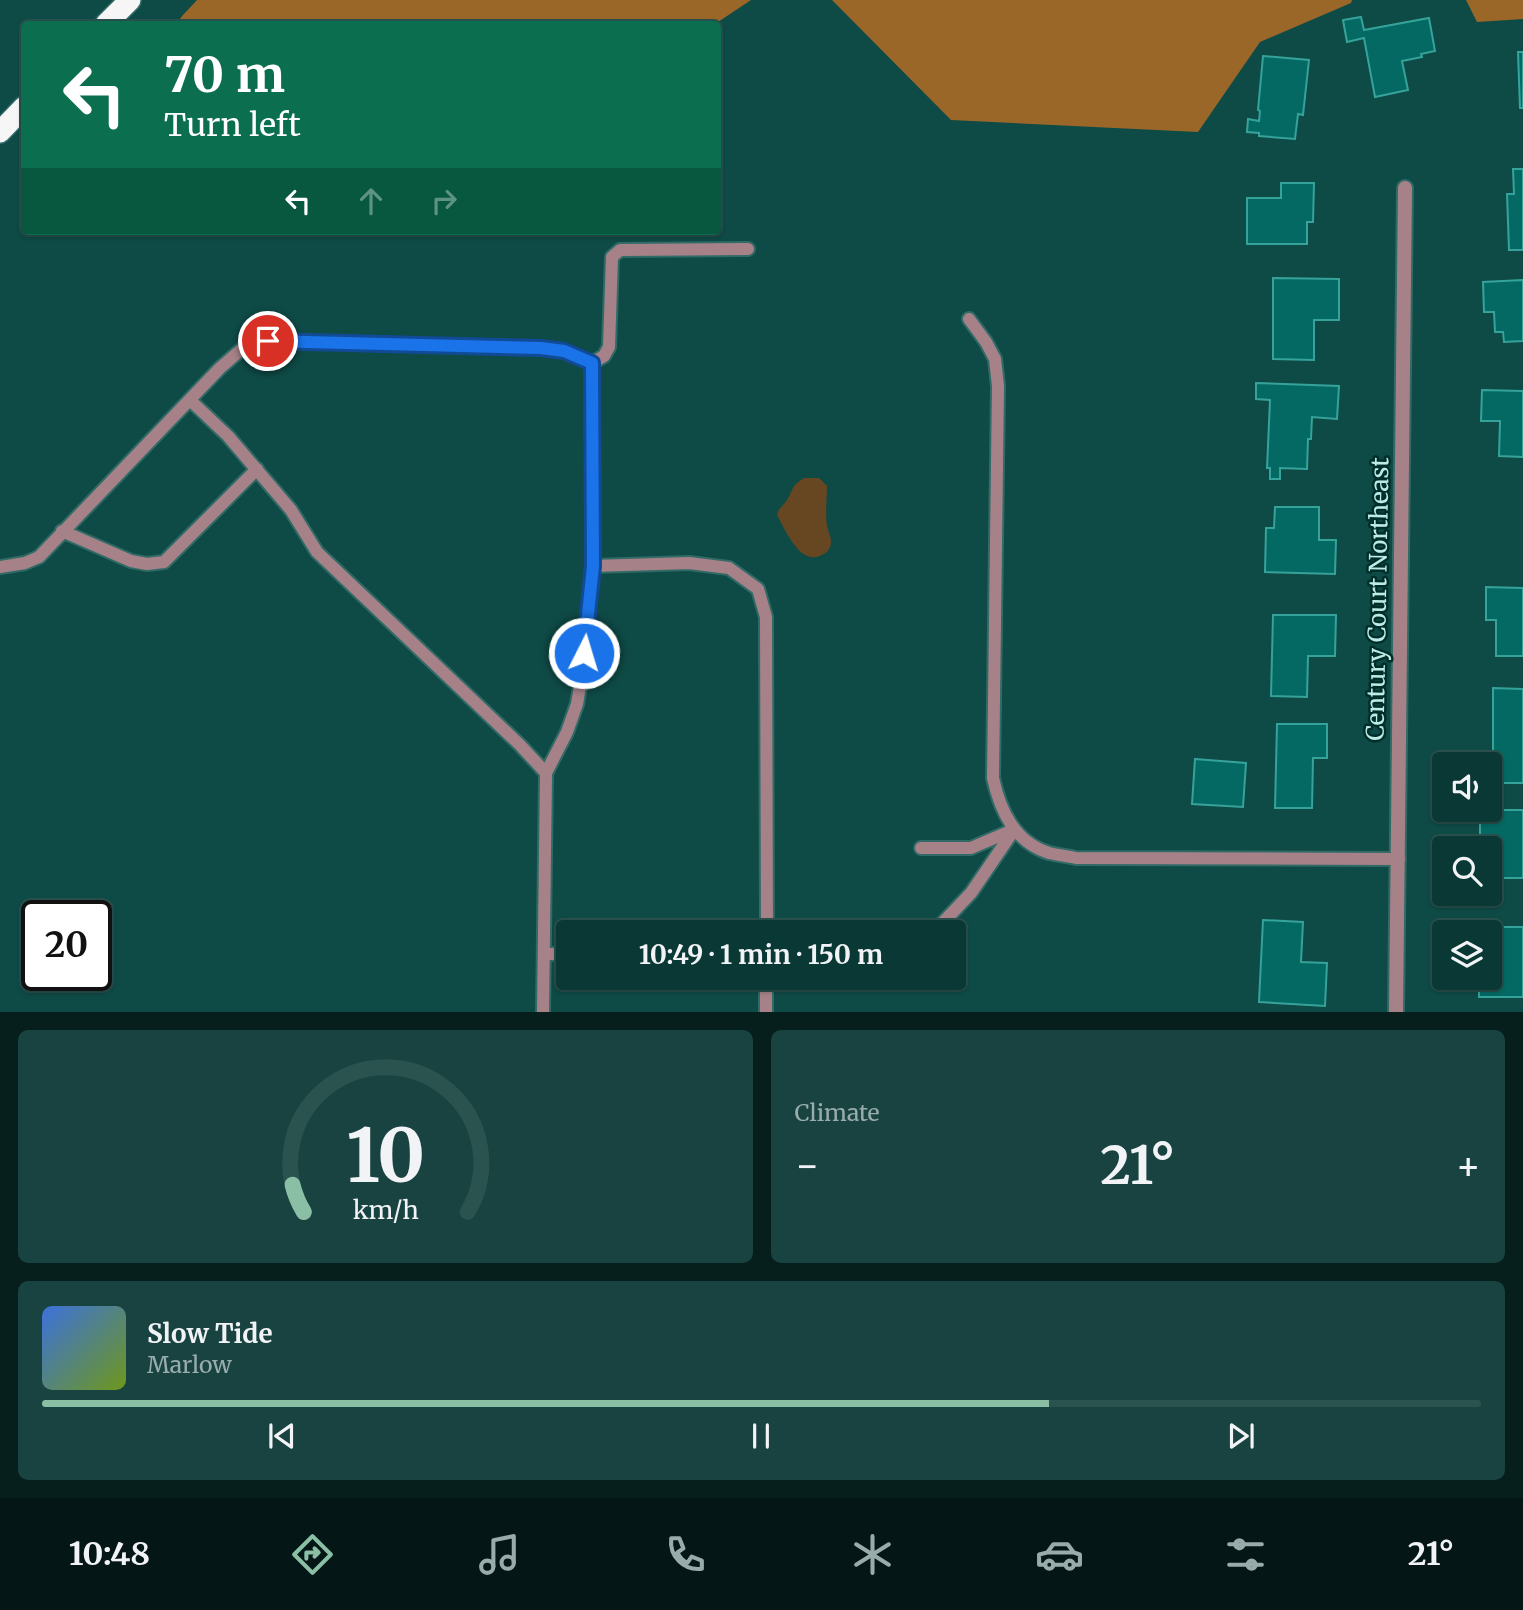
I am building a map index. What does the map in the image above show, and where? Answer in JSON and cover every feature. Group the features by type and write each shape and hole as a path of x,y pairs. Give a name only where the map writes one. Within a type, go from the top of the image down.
{"highway":[{"path":"109,21 130,0"},
{"path":"0,132 21,110"}],"street":[{"name":"Century Court Northeast","path":"1396,1012 1405,188"}],"lane":[{"path":"592,363 604,356 609,347 612,257 620,250 748,250"},
{"path":"969,319 995,359 998,386 993,778 1003,814 1014,830 1041,850 1076,858 1399,859"},
{"path":"0,568 39,557 220,368 243,348 268,341 541,348 564,351 592,363"},
{"path":"543,1012 546,773 567,732 577,704 593,566 592,363"},
{"path":"190,400 228,436 257,469 291,510 317,552 546,773"},
{"path":"62,531 131,561 147,564 164,562 257,469"},
{"path":"593,566 689,563 729,568 758,589 766,617 767,920"},
{"path":"921,848 971,848 1014,830"},
{"path":"945,920 971,893 1014,830"},
{"path":"544,954 556,954"},
{"path":"766,990 766,1012"}],"shaded area":[{"path":"197,0 751,0 720,21 178,21"},
{"path":"832,0 1352,0 1351,3 1260,42 1198,132 951,120"},
{"path":"1466,0 1523,0 1523,19 1477,22"},
{"path":"804,478 819,478 827,486 826,521 831,544 826,553 814,557 807,556 794,545 777,515 795,485"}],"building":[{"path":"1361,17 1364,30 1429,18 1435,51 1402,61 1408,90 1375,97 1364,38 1347,42 1343,20"},
{"path":"1518,52 1523,52 1523,108 1520,108"},
{"path":"1263,56 1309,60 1303,115 1298,114 1295,139 1259,136 1259,133 1247,132 1248,119 1259,121"},
{"path":"1513,169 1523,169 1523,250 1509,250 1507,194 1514,194"},
{"path":"1281,183 1314,183 1313,222 1307,222 1307,244 1247,244 1247,198 1281,198"},
{"path":"1273,278 1339,279 1339,320 1314,320 1314,360 1273,359"},
{"path":"1523,280 1523,341 1504,342 1503,332 1495,332 1494,312 1484,312 1483,282"},
{"path":"1256,383 1339,386 1337,419 1312,417 1307,469 1280,468 1280,479 1270,479 1270,468 1267,468 1270,400 1256,399"},
{"path":"1482,390 1523,391 1523,457 1499,456 1500,421 1481,421"},
{"path":"1275,507 1319,507 1319,540 1336,540 1335,574 1265,572 1266,528 1274,528"},
{"path":"1486,587 1523,588 1523,656 1496,656 1496,620 1486,620"},
{"path":"1273,615 1336,615 1335,656 1308,656 1307,697 1271,696"},
{"path":"1493,688 1523,689 1523,783 1502,783 1502,752 1493,752"},
{"path":"1277,724 1327,724 1327,758 1313,758 1312,808 1275,808"},
{"path":"1195,759 1246,763 1243,807 1192,804"},
{"path":"1502,810 1523,810 1523,878 1502,878 1502,836 1480,836 1480,822 1502,822"},
{"path":"1263,920 1303,922 1301,962 1327,963 1325,1006 1259,1002"},
{"path":"1502,927 1523,927 1523,997 1479,997 1479,990 1502,990"}],"route":[{"path":"268,341 541,348 564,351 592,363 593,566 584,653"}]}
